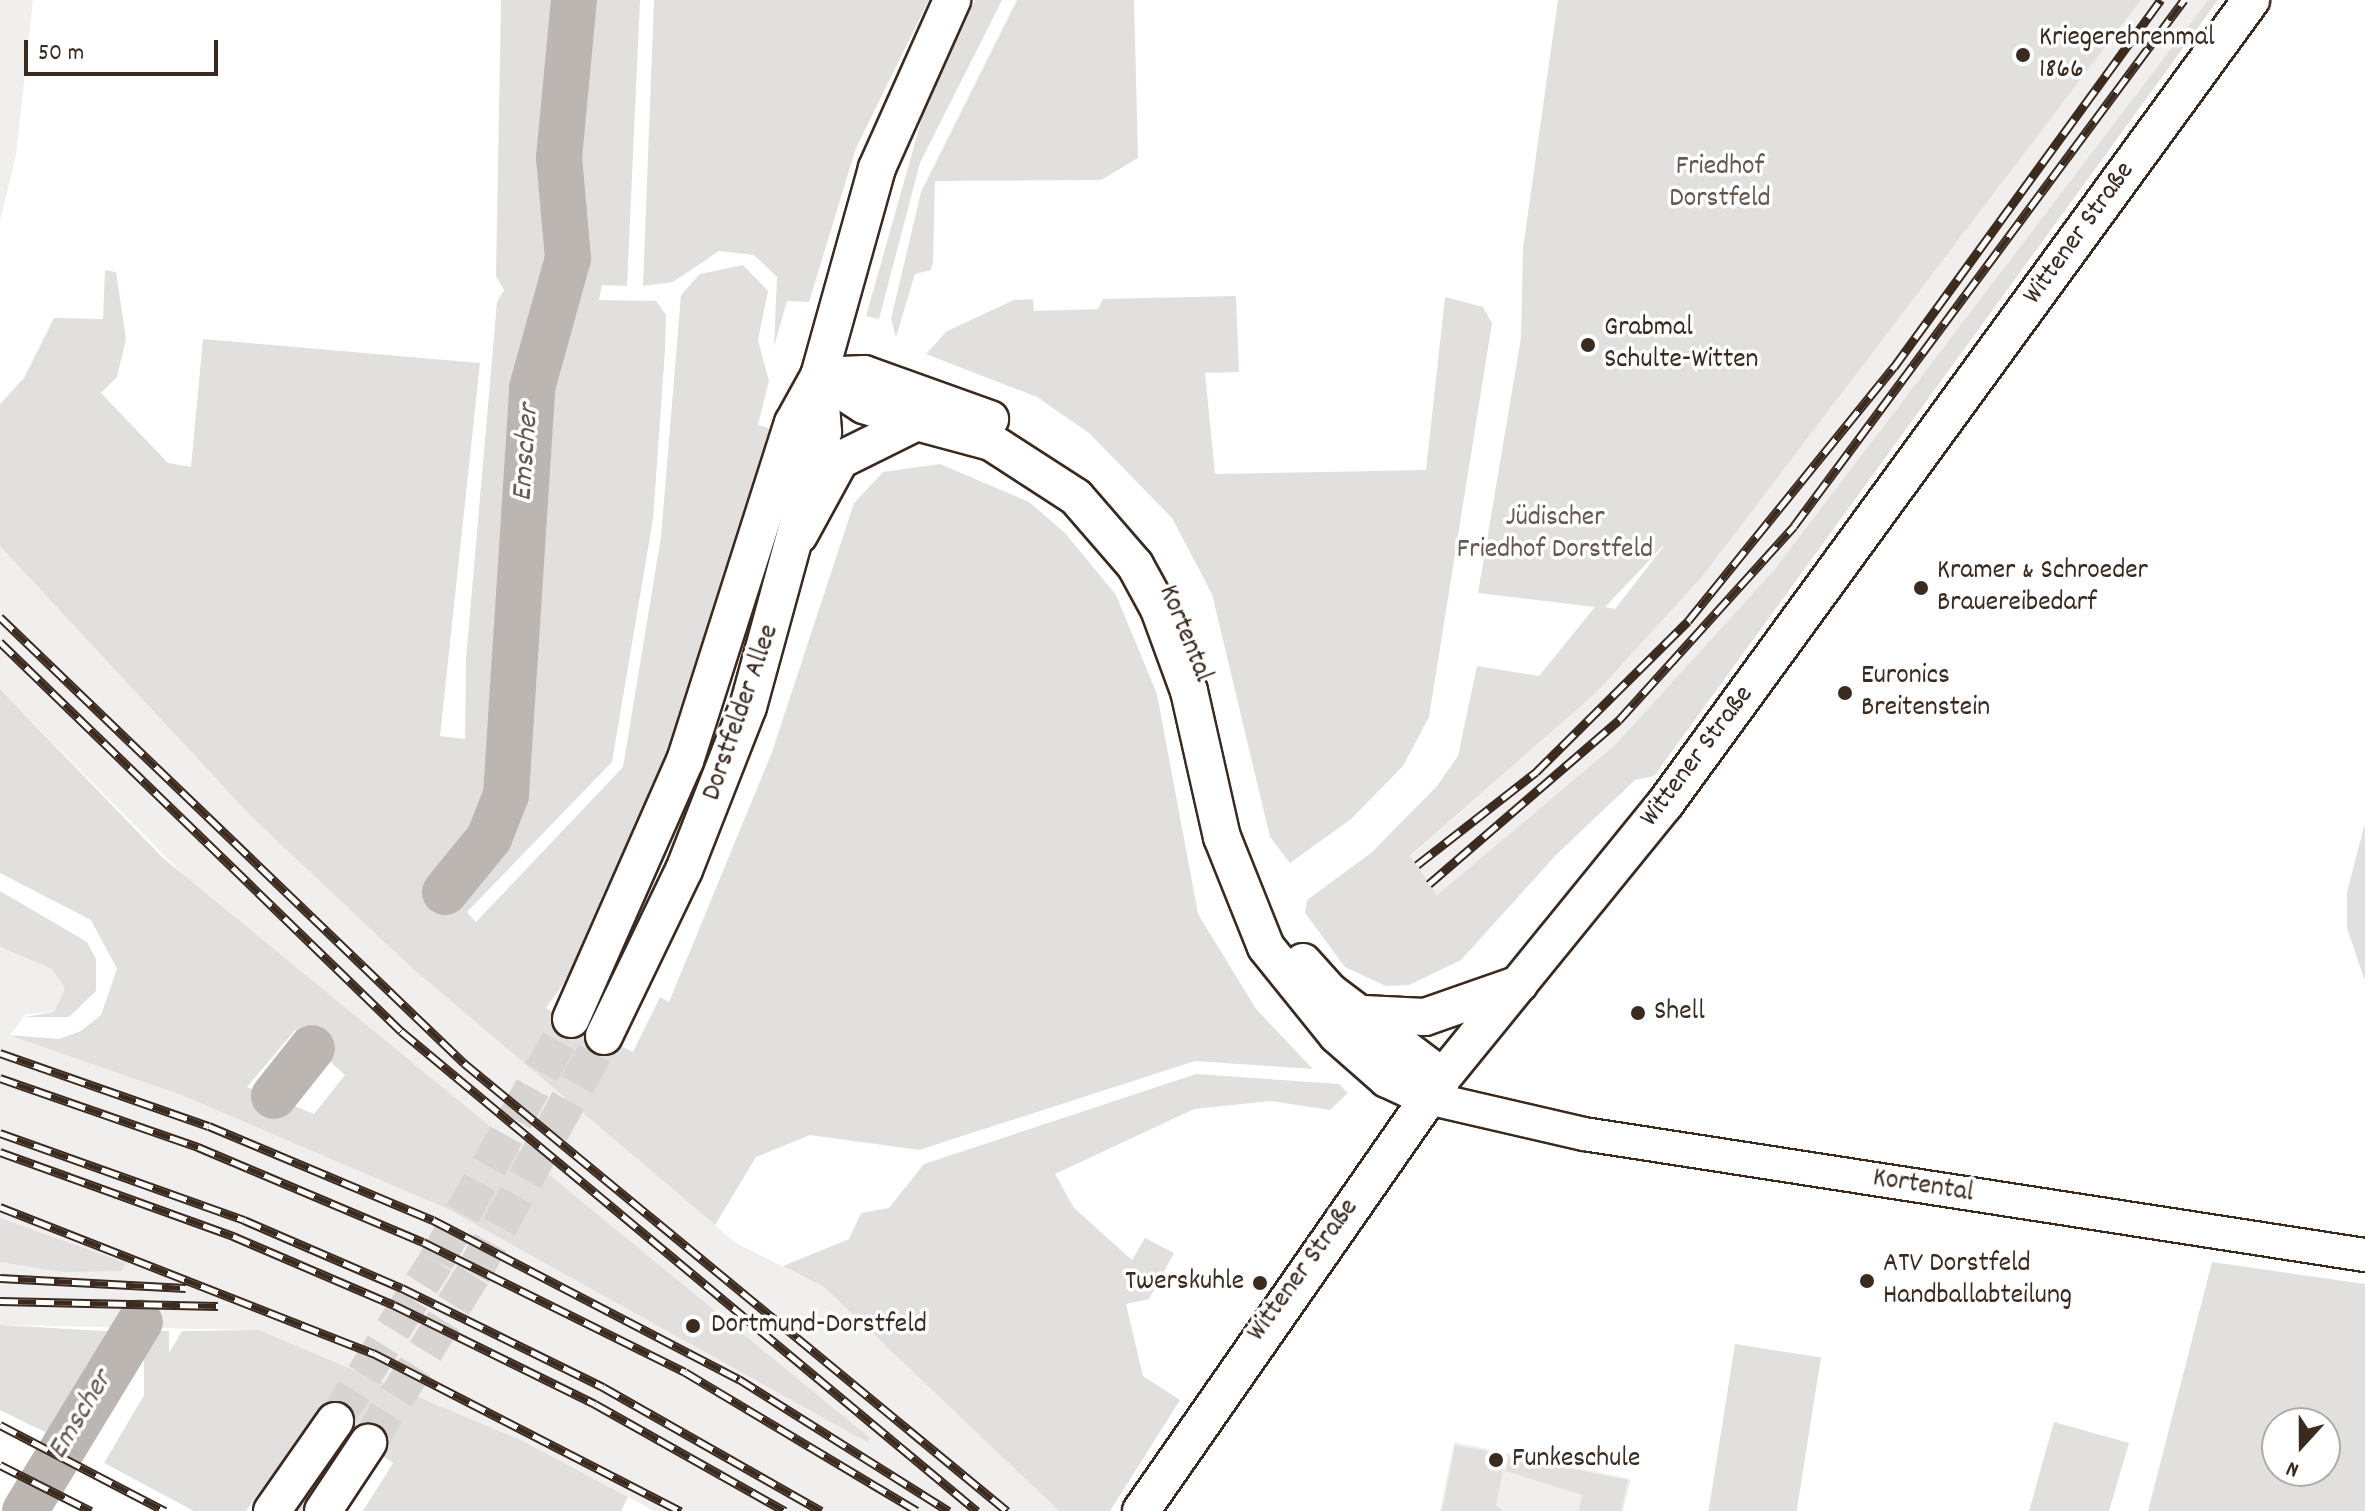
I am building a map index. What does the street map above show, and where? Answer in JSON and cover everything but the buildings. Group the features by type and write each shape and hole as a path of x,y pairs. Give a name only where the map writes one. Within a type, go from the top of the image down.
{"main road":[{"name":"Dorstfelder Allee","path":"571,1019 685,761 793,423 819,376 877,168 952,0"},
{"name":"Wittener Straße","path":"1141,1511 1436,1087 1665,804 2251,0"},
{"name":"Dorstfelder Allee","path":"604,1036 723,773 799,535 827,414 819,376"},
{"name":"Kortental","path":"819,376 864,405 977,437 1041,469 1135,565 1174,646 1222,837 1266,947 1337,1035 1387,1079 1436,1087"},
{"name":"Kortental","path":"819,376 878,378 1022,434 1081,477 1124,524 1192,640 1239,832 1263,897 1308,969 1436,1087"},
{"path":"799,535 840,460 917,422"},
{"path":"1355,1011 1381,1019 1425,1017 1519,984"},
{"path":"272,1511 335,1421"},
{"path":"323,1511 368,1443"}],"street":[{"name":"Kortental","path":"1436,1087 1482,1114 2365,1255"}],"shaded area":[{"path":"0,0 33,0 16,155 0,221"},
{"path":"2141,0 2208,0 1774,570 1615,745 1437,895 1410,857 1596,693 1702,577"},
{"path":"0,441 414,970 736,1243 824,1287 1059,1511 654,1511 521,1440 259,1330 0,1325 0,947 52,969 65,988 54,1012 26,1014 10,1035 343,1141 375,1069 0,689"},
{"name":"Funkeschule","path":"1454,1442 1631,1479 1623,1511 1440,1511"}],"green space":[{"path":"501,0 640,0 627,286 602,285 599,300 656,301 666,315 665,350 653,519 612,762 467,912 476,922 623,767 661,537 681,295 700,274 743,265 768,291 758,340 769,381 758,425 774,430 697,685 589,948 546,1008 633,1052 660,997 669,1002 772,752 854,503 883,472 940,464 1029,502 1065,533 1116,595 1157,694 1198,914 1256,1009 1313,1069 1195,1061 919,1150 810,1135 756,1157 715,1225 413,969 252,817 0,546 0,404 24,378 54,318 103,319 105,270 116,272 126,339 117,377 101,393 168,463 191,467 203,339 480,363 440,736 465,739 466,659 497,302 504,290 496,276"},
{"path":"654,0 929,0 856,148 809,302 787,301 774,347 777,277 754,255 719,251 673,282 643,286"},
{"path":"975,0 1002,0 920,163 879,319 866,316 924,111"},
{"path":"1017,0 1134,0 1138,158 1101,180 935,181 931,270 915,274 896,337 891,319 921,192"},
{"name":"Friedhof Dorstfeld","path":"1558,0 2141,0 1702,577 1596,693 1410,856 1437,895 1615,745 1774,570 2208,0 2218,0 1654,776 1635,780 1556,855 1461,960 1409,985 1386,986 1345,967 1305,913 1307,900 1371,853 1437,786 1458,756 1477,666 1539,676 1595,607 1478,593 1521,338 1523,248","holes":["1664,546 1615,609 1605,607"]},
{"path":"1236,296 1239,372 1205,373 1215,474 1426,470 1445,297 1483,307 1492,323 1429,717 1403,766 1351,819 1290,863 1270,837 1212,594 1172,518 1089,433 1037,397 926,354 947,331 1014,300 1033,299 1034,311 1098,309 1103,299"},
{"path":"0,689 163,858 870,1438 867,1442 446,1208 184,1096 9,1035 59,1039 81,1031 101,1015 117,969 91,920 0,873","holes":["295,1030 345,1075 314,1114 247,1087"]},
{"path":"2365,823 2365,981 2347,928 2347,892"},
{"path":"0,891 87,942 96,959 96,991 69,1017 24,1017 54,1012 65,988 52,969 0,947"},
{"path":"1196,1074 1339,1084 1348,1093 1330,1110 1271,1101 1194,1109 1055,1174 1074,1208 1132,1260 1145,1238 1174,1253 1149,1299 1126,1304 1143,1376 1180,1400 1110,1511 1059,1511 824,1287 783,1266 849,1239 861,1213 889,1208 924,1164"},
{"path":"0,1218 126,1263 122,1271 64,1272 0,1262"},
{"path":"2212,1262 2365,1284 2365,1511 2148,1511"},
{"path":"0,1325 123,1332 61,1440 0,1410"},
{"path":"259,1330 521,1440 628,1497 621,1511 363,1511 393,1463 356,1438 306,1511 289,1511 343,1429 317,1412 246,1511 194,1511 104,1463 182,1331"},
{"path":"144,1331 169,1331 169,1467 144,1467"},
{"path":"1735,1344 1821,1358 1797,1511 1709,1511"},
{"path":"2054,1422 2129,1443 2109,1511 2029,1511"},
{"path":"1455,1445 1506,1455 1496,1505 1503,1511 1442,1511"},
{"path":"1509,1456 1628,1480 1621,1511 1579,1511 1582,1495 1506,1471"}],"waterway":[{"name":"Emscher","path":"445,892 489,838 506,795 532,388 568,258 559,158 574,0"},
{"name":"Emscher","path":"274,1096 312,1048"},
{"name":"Emscher","path":"25,1511 140,1322"}],"tunnel":[{"path":"335,1421 436,1261 571,1019"},
{"path":"368,1443 473,1274 604,1036"}],"railway":[{"path":"1417,865 1536,772 1688,621 1894,367 2161,0"},
{"path":"1429,884 1619,720 1794,526 2184,0"},
{"path":"0,617 464,1063 1007,1511"},
{"path":"0,642 401,1031 977,1511"},
{"path":"0,1053 209,1126 433,1220 739,1379 949,1511"},
{"path":"0,1078 198,1147 423,1242 685,1372 917,1511"},
{"path":"0,1133 244,1220 402,1288 603,1387 821,1511"},
{"path":"0,1152 233,1236 394,1305 595,1404 785,1511"},
{"path":"0,1207 373,1353 681,1511"},
{"path":"0,1278 186,1288"},
{"path":"0,1301 218,1306"},
{"path":"0,1425 165,1511"},
{"path":"0,1465 91,1511"}],"place":[{"name":"Kriegerehrenmal 1866","path":"2023,55"},
{"name":"Grabmal Schulte-Witten","path":"1588,345"},
{"name":"Kramer & Schroeder Brauereibedarf","path":"1921,588"},
{"name":"Euronics Breitenstein","path":"1845,693"},
{"name":"Shell","path":"1638,1013"},
{"name":"ATV Dorstfeld Handballabteilung","path":"1867,1281"},
{"name":"Twerskuhle","path":"1260,1283"},
{"name":"Dortmund-Dorstfeld","path":"693,1326"},
{"name":"Funkeschule","path":"1496,1460"}],"park label":[{"name":"Jüdischer Friedhof Dorstfeld","path":"1555,535"}]}
